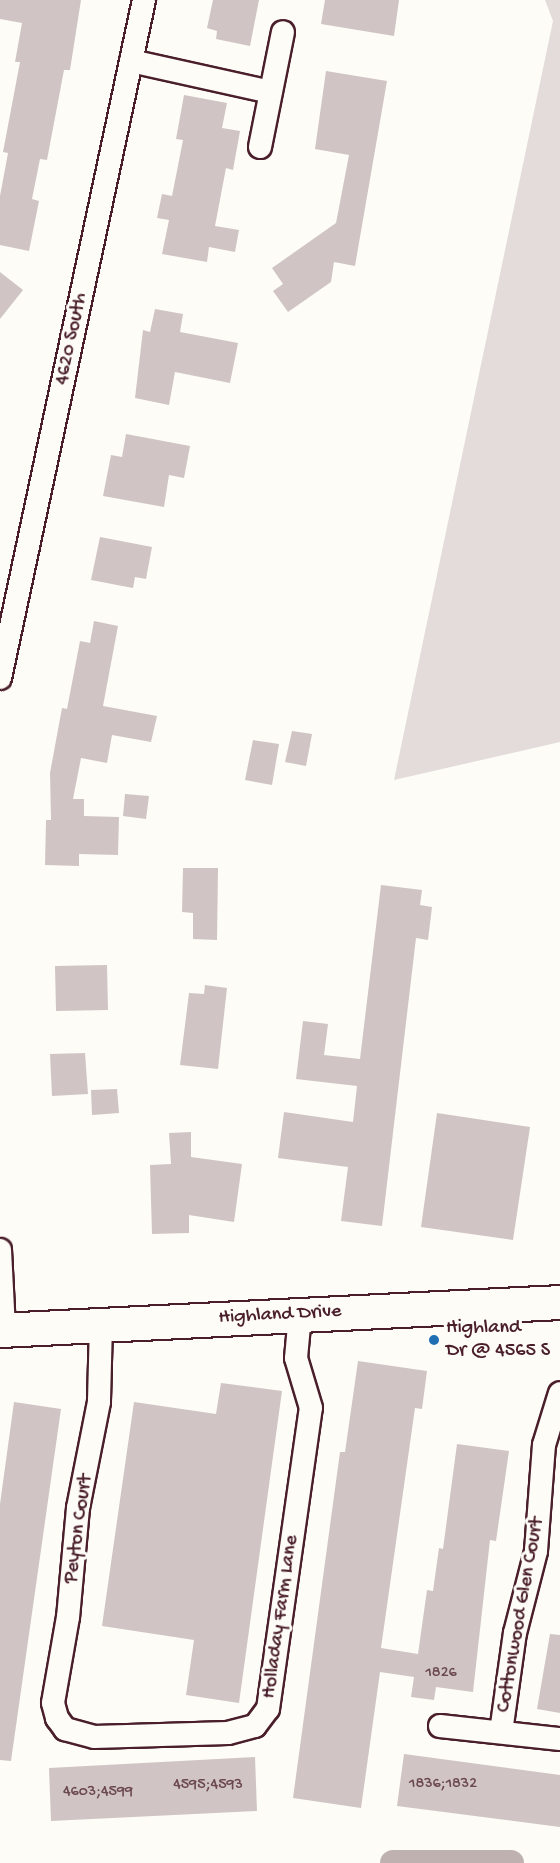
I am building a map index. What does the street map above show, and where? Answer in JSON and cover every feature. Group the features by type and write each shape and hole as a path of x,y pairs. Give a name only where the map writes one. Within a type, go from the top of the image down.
{"main road":[{"name":"Highland Drive","path":"2,1330 560,1302"}],"street":[{"name":"4620 South","path":"0,678 144,0"},
{"path":"260,147 283,32"},
{"path":"131,61 271,92"},
{"path":"0,1250 2,1330"},
{"name":"Holladay Farm Lane","path":"65,1729 94,1737 228,1733 249,1729 263,1718 309,1423 310,1393 297,1358 300,1315"},
{"name":"Peyton Court","path":"65,1729 53,1703 68,1617 78,1508 99,1402 101,1324"},
{"name":"Cottonwood Glen Court","path":"501,1732 515,1634 536,1551 544,1445 560,1393"},
{"name":"Cottonwood Glen Court","path":"440,1726 560,1739"}],"shaded area":[{"path":"545,0 560,0 560,742 394,780 553,21"}],"building":[{"path":"0,0 81,0 70,70 64,70 47,160 40,159 32,199 39,201 29,251 0,245 0,196 8,153 3,152 20,62 15,62 22,23 0,19"},
{"path":"213,0 259,0 250,46 216,39 217,31 207,28"},
{"path":"325,0 399,0 394,36 321,24"},
{"path":"326,71 387,81 355,266 334,262 331,282 288,312 273,291 283,284 272,268 336,223 349,155 315,149"},
{"path":"184,95 227,103 222,128 240,131 233,170 226,168 215,226 239,230 235,252 209,247 207,262 162,254 169,220 157,218 162,194 172,196 183,140 176,139"},
{"path":"0,272 23,290 0,319"},
{"path":"155,309 183,314 180,332 238,343 230,383 175,372 169,405 135,398 143,330 150,332"},
{"path":"126,434 190,446 184,478 169,475 164,507 103,496 111,455 122,457"},
{"path":"100,537 152,547 146,579 135,577 133,588 91,580"},
{"path":"94,621 118,626 103,706 157,716 151,742 112,735 107,763 81,758 73,799 84,799 84,816 119,817 118,855 79,854 79,866 45,865 46,820 51,820 50,773 62,708 67,709 80,641 90,643"},
{"path":"292,731 312,734 306,766 285,762"},
{"path":"253,740 279,744 272,785 245,780"},
{"path":"125,794 149,796 146,819 123,816"},
{"path":"183,868 218,868 217,940 193,939 193,913 182,912"},
{"path":"381,885 422,890 420,905 432,907 428,940 416,938 382,1226 341,1221 348,1167 278,1158 284,1112 353,1122 357,1086 296,1079 303,1021 328,1024 324,1055 360,1059"},
{"path":"107,965 108,1010 56,1011 55,966"},
{"path":"205,985 227,988 218,1069 180,1065 189,993 204,994"},
{"path":"85,1053 88,1094 52,1096 50,1054"},
{"path":"117,1089 119,1113 92,1115 91,1090"},
{"path":"437,1113 530,1127 513,1240 421,1227"},
{"path":"191,1132 191,1157 242,1164 234,1222 189,1215 189,1233 152,1234 150,1165 171,1164 169,1133"},
{"path":"358,1361 427,1371 422,1409 415,1408 381,1648 418,1654 427,1590 433,1591 439,1548 443,1549 457,1444 509,1451 496,1541 490,1540 473,1692 436,1687 434,1700 411,1697 414,1677 380,1672 361,1808 293,1798 340,1452 345,1452"},
{"path":"221,1383 282,1391 239,1703 186,1695 194,1640 102,1626 134,1402 216,1414"},
{"path":"14,1402 61,1409 11,1761 0,1760 0,1504"},
{"path":"550,1634 560,1635 560,1713 537,1709"},
{"path":"404,1754 560,1775 560,1827 397,1806"},
{"path":"255,1757 257,1811 51,1821 49,1768"}],"waterway":[{"path":"393,1863 511,1863"}],"place":[{"name":"Highland Dr @ 4565 S","path":"434,1340"}]}
